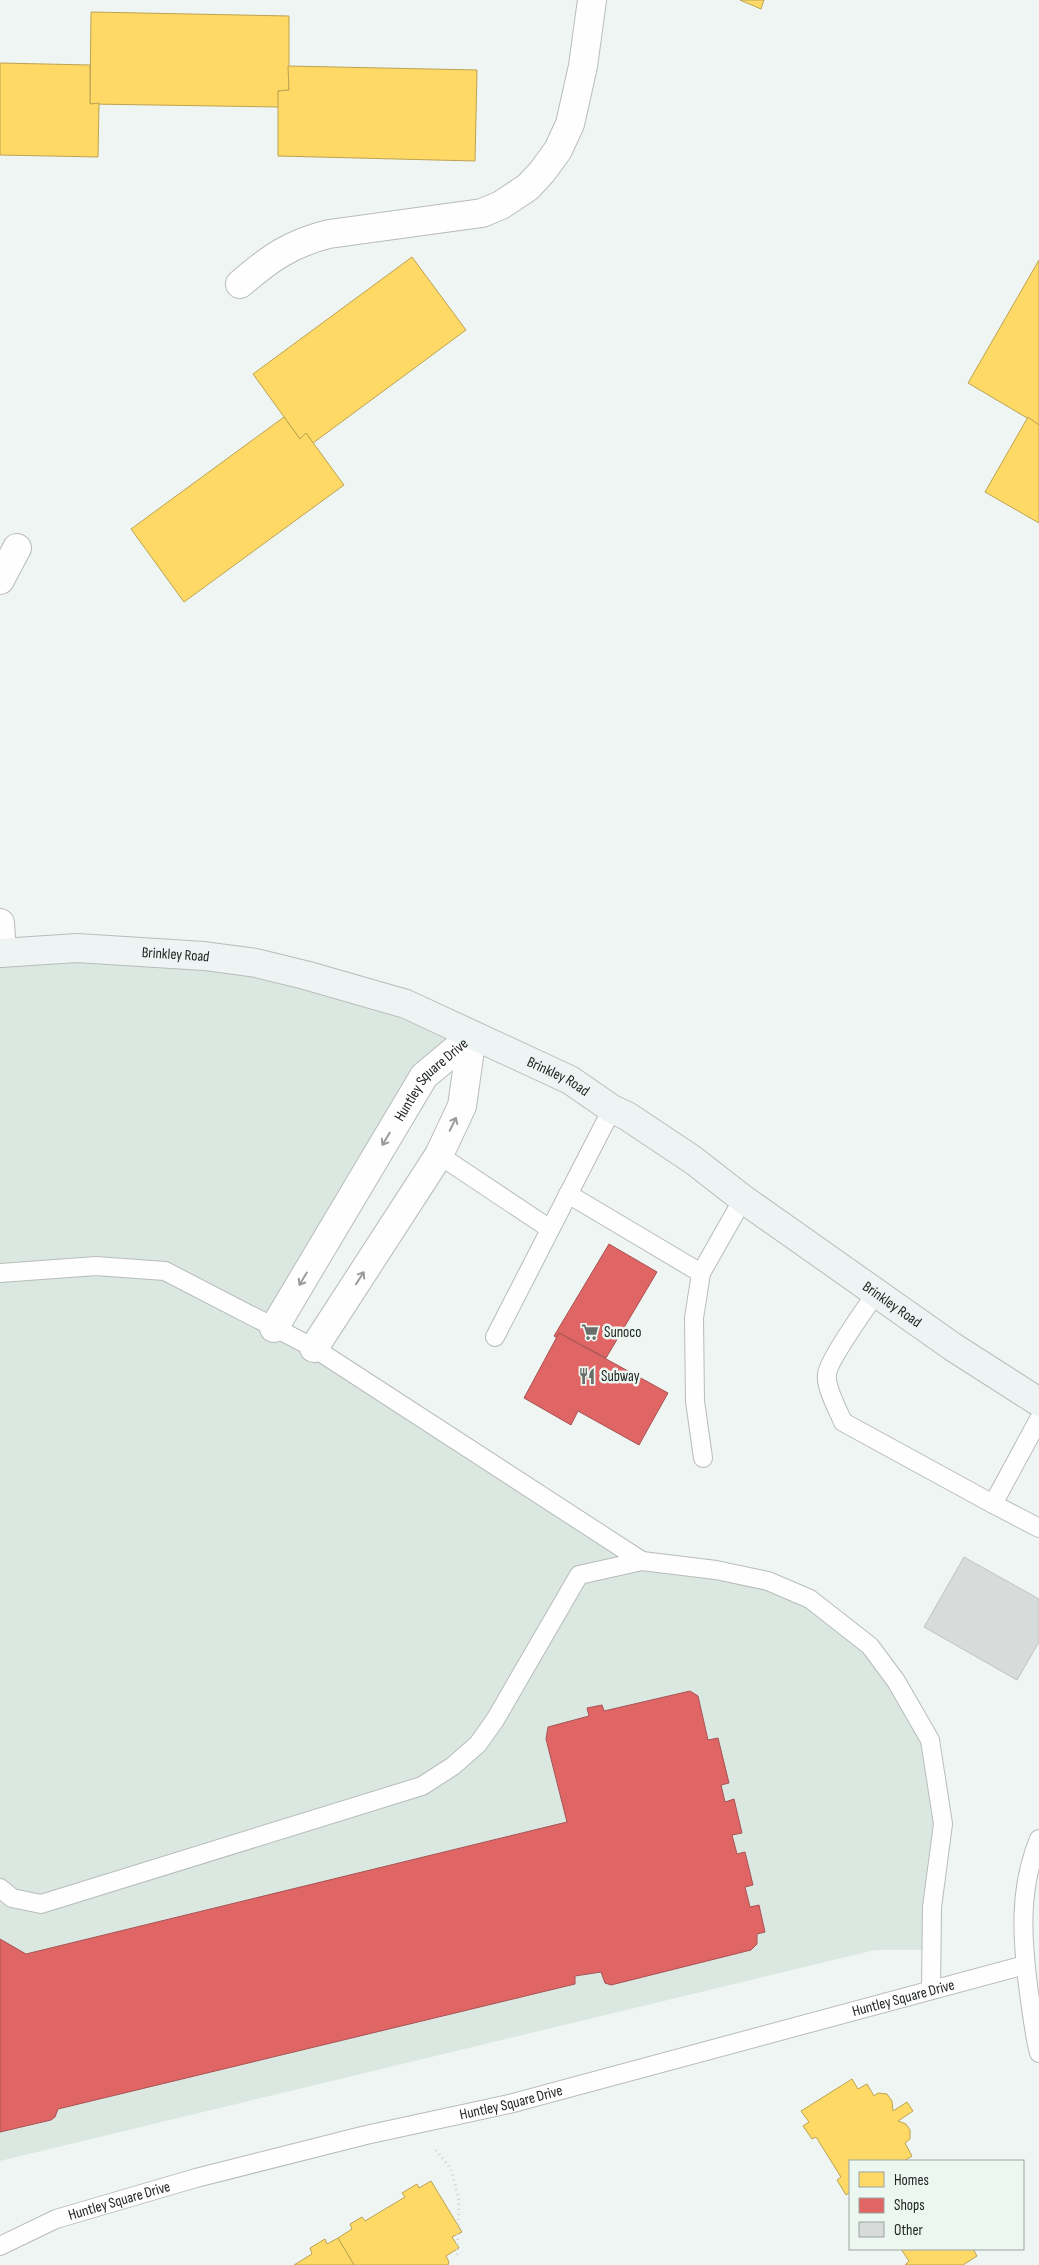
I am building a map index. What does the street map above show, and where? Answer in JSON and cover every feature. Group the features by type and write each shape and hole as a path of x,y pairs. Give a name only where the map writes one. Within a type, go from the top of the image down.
{"main road":[{"name":"Brinkley Road","path":"1,953 77,948 204,956 256,963 314,977 406,1004 570,1080 693,1160 744,1199 953,1347 1039,1402"}],"street":[{"path":"240,284 282,250 307,239 329,234 482,213 517,196 542,172 558,150 570,124 583,66 586,31 592,0"},
{"path":"0,580 17,548"},
{"path":"0,923 1,953"},
{"name":"Huntley Square Drive","path":"314,1348 438,1154 462,1106 472,1036"},
{"name":"Huntley Square Drive","path":"274,1328 424,1076 472,1036"}],"lane":[{"path":"495,1337 612,1109"},
{"path":"438,1154 550,1229"},
{"path":"568,1194 701,1273"},
{"path":"703,1458 695,1392 694,1318 701,1273 744,1199"},
{"path":"0,1273 96,1266 164,1272 314,1348 642,1560"},
{"path":"877,1292 838,1352 827,1374 832,1399 843,1422 1039,1528"},
{"path":"992,1504 1039,1419"},
{"path":"0,1888 12,1898 41,1904 422,1786 453,1766 478,1744 495,1720 579,1575 642,1560 716,1570 768,1581 810,1599 870,1646 896,1681 930,1740 943,1824 932,1907 930,1990"},
{"path":"1039,1839 1027,1876 1022,1907 1025,1964 1039,2054"},
{"name":"Huntley Square Drive","path":"0,2246 56,2219 196,2178 366,2135 509,2104 1025,1964"}],"path":[{"path":"434,2148 451,2169 459,2200 457,2256"}],"shaded area":[{"path":"0,953 204,956 472,1036 424,1076 275,1328 642,1560 768,1581 870,1646 930,1740 936,1781 931,1950 875,1950 0,2161"}],"building: Homes":[{"path":"740,0 764,0 761,9"},
{"path":"91,12 289,16 289,90 278,91 279,107 90,104"},
{"path":"0,63 90,65 90,104 99,103 98,157 0,155"},
{"path":"288,66 477,70 475,161 278,156 278,91 289,90"},
{"path":"412,257 466,330 313,443 306,433 300,439 253,374"},
{"path":"1039,260 1039,425 968,383"},
{"path":"284,417 300,439 306,433 344,485 184,602 131,529"},
{"path":"1028,417 1039,425 1039,523 985,492"},
{"path":"852,2079 858,2089 867,2084 874,2096 878,2093 887,2094 892,2101 893,2111 907,2102 913,2111 898,2121 906,2124 910,2130 910,2139 905,2143 912,2156 906,2160 849,2160 849,2193 846,2195 837,2180 841,2177 816,2137 812,2139 803,2126 809,2122 801,2111"},
{"path":"431,2181 462,2232 452,2237 459,2248 446,2256 449,2262 448,2265 354,2265 338,2238 352,2229 350,2224 362,2217 365,2221 405,2197 402,2193 417,2184 419,2188"},
{"path":"338,2238 354,2265 294,2265 312,2254 310,2248 325,2239 327,2244"},
{"path":"902,2250 974,2250 977,2256 963,2265 905,2265 909,2261"}],"building: Shops":[{"path":"609,1244 657,1272 606,1358 559,1333 557,1338 554,1336"},
{"name":"Subway","path":"559,1333 668,1393 639,1445 578,1411 571,1425 524,1398"},
{"path":"690,1691 698,1696 708,1740 718,1738 729,1783 721,1785 725,1802 734,1799 742,1833 732,1835 737,1854 745,1852 753,1885 745,1887 750,1907 759,1905 765,1932 757,1934 757,1944 751,1950 611,1985 605,1983 601,1972 575,1976 575,1984 58,2109 55,2117 51,2120 0,2132 0,1939 26,1954 567,1822 546,1739 548,1727 589,1716 587,1708 602,1705 604,1711"}],"building: Other":[{"path":"964,1557 1039,1599 1039,1642 1017,1680 924,1627"}],"place":[{"name":"Sunoco","path":"590,1332"},
{"name":"Subway","path":"587,1376"}]}
